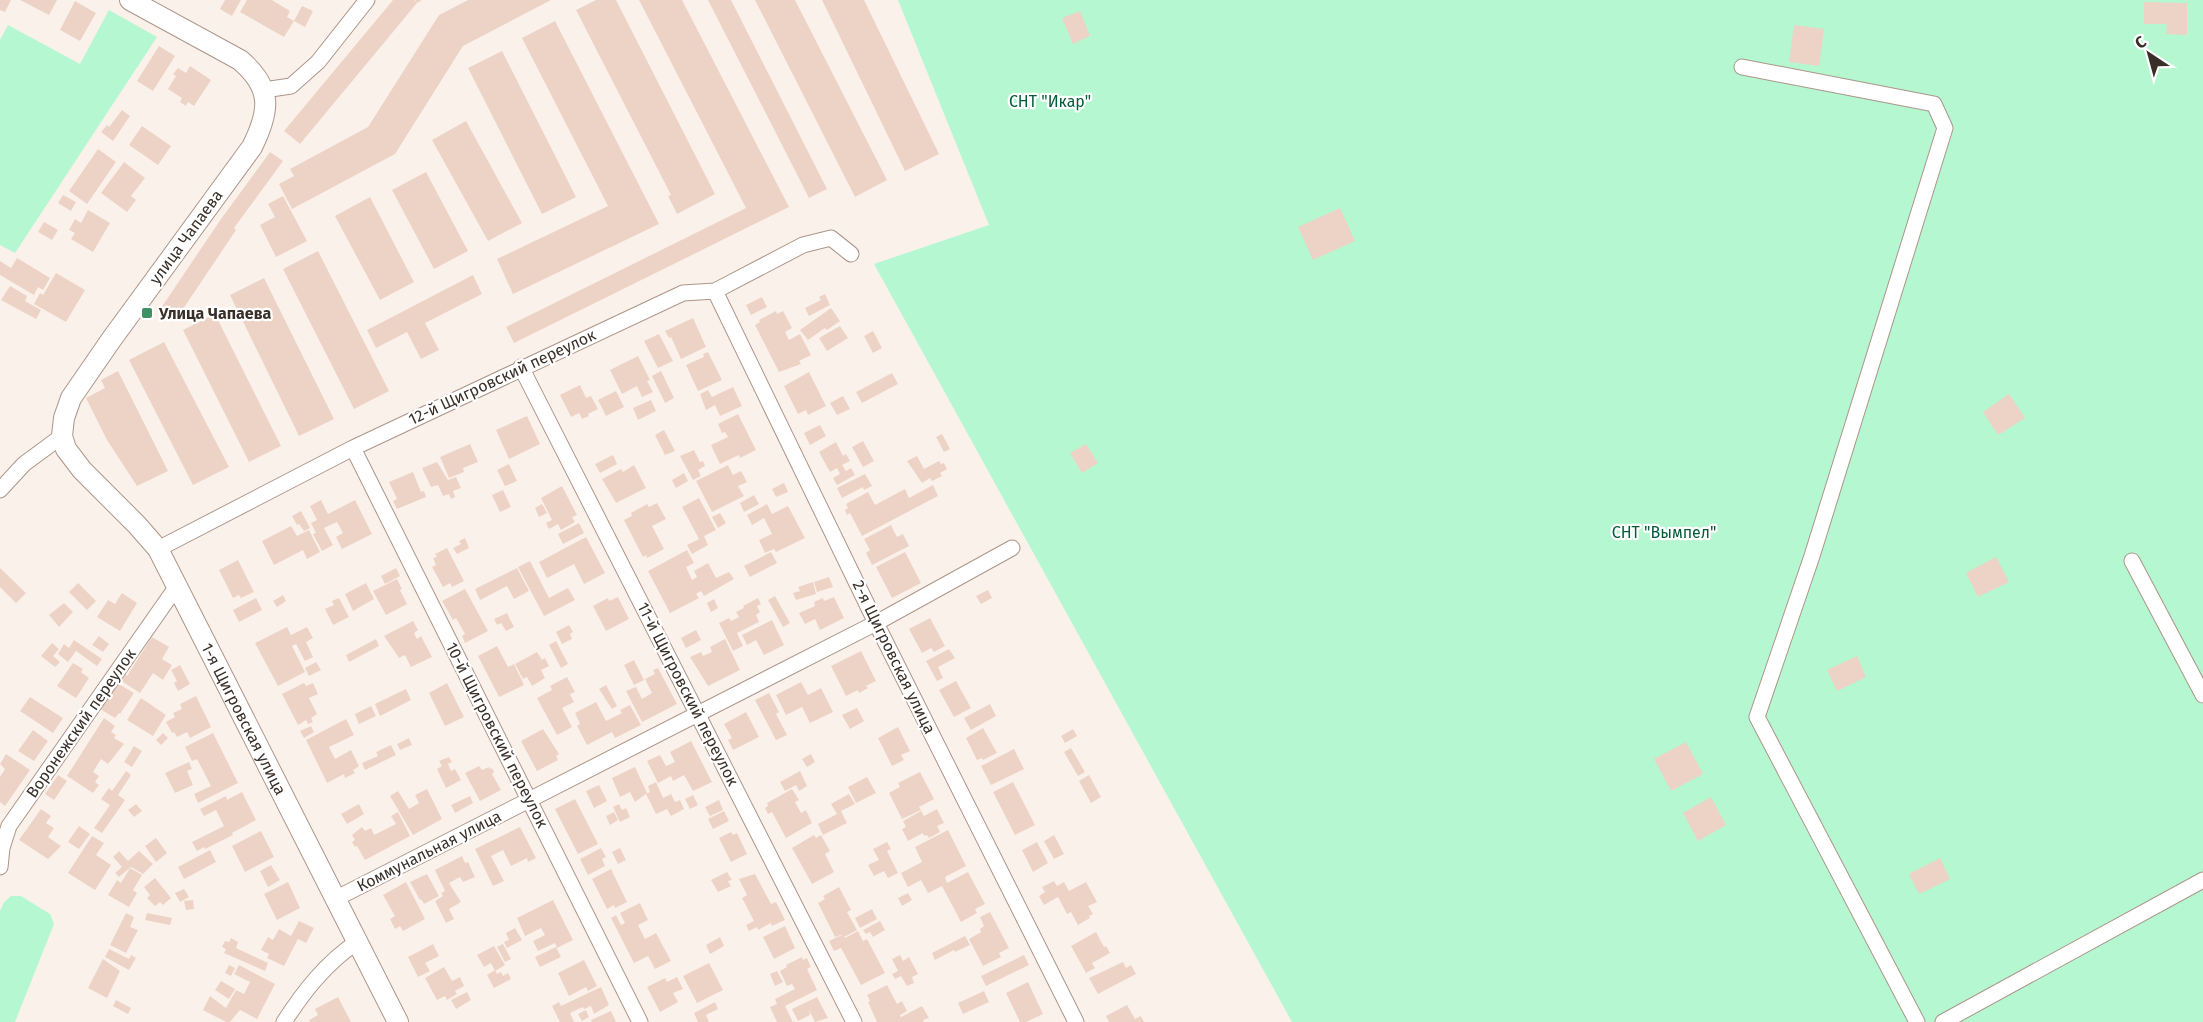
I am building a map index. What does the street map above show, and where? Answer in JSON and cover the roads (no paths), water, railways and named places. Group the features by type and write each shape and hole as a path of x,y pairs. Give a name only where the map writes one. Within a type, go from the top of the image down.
{"street":[{"path":"130,0 240,60 250,69 264,90 291,86 324,55 367,0"},
{"path":"1742,67 1934,104 1946,128 1812,556 1757,717 1917,1022"},
{"name":"улица Чапаева","path":"62,436 63,418 71,398 111,339 252,147 265,115 264,90"},
{"name":"12-й Щигровский переулок","path":"159,549 353,448 683,292 715,291 804,245 831,238 851,254"},
{"name":"2-я Щигровская улица","path":"715,291 876,623 1076,1022"},
{"name":"11-й Щигровский переулок","path":"521,368 854,1022"},
{"path":"0,490 24,464 62,436"},
{"name":"1-я Щигровская улица","path":"62,436 66,449 82,470 159,549 398,1022"},
{"name":"10-й Щигровский переулок","path":"353,448 640,1022"},
{"name":"Коммунальная улица","path":"335,899 876,623 1012,548"},
{"path":"2132,561 2203,695"},
{"name":"Воронежский переулок","path":"0,867 2,849 9,826 177,586"},
{"path":"1943,1022 2203,880"},
{"path":"284,1022 318,975 339,953 357,942"}],"place":[{"name":"Улица Чапаева","path":"147,313"}],"park label":[{"name":"СНТ \"Икар\"","path":"1050,101"},
{"name":"СНТ \"Вымпел\"","path":"1664,532"}]}
